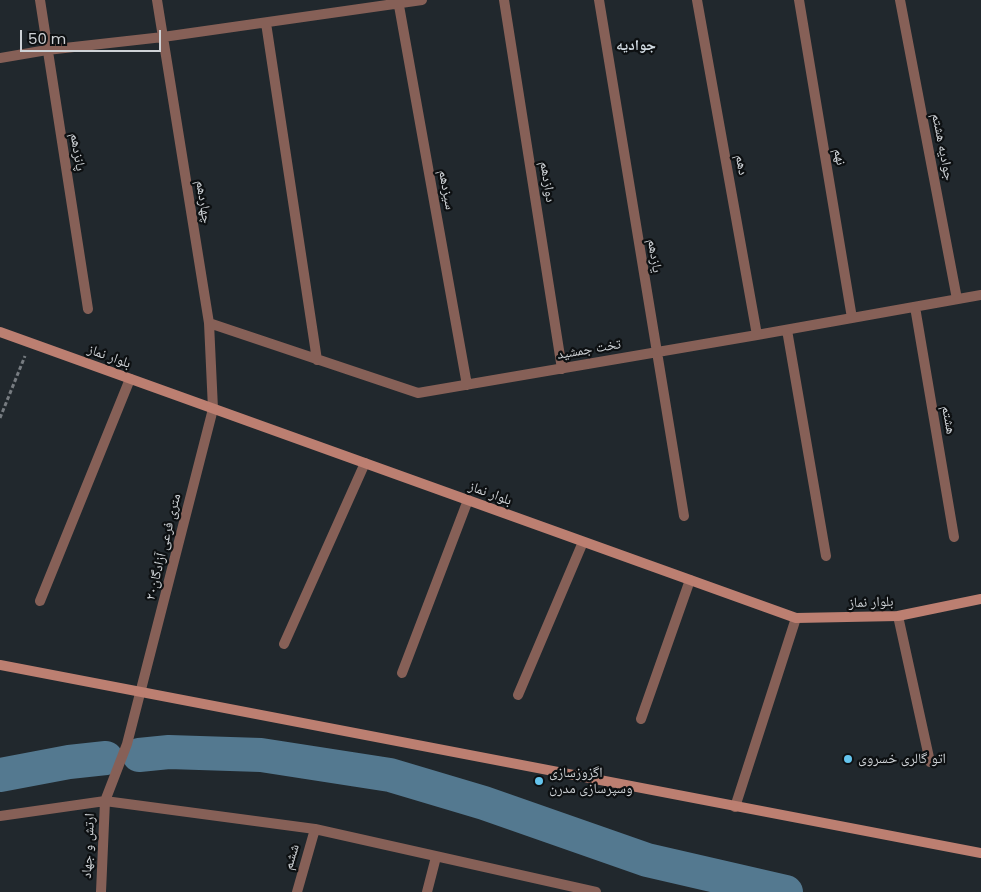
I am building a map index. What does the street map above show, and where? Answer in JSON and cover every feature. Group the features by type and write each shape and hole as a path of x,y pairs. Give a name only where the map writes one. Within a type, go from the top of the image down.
{"main road":[{"name":"بلوار نماز","path":"0,332 796,618 898,616 981,599"},
{"path":"0,665 981,853"}],"street":[{"name":"پانزدهم","path":"40,0 88,309"},
{"name":"چهاردهم","path":"157,0 209,324 213,409"},
{"path":"0,58 47,50 266,23 422,0"},
{"name":"دوازدهم","path":"504,0 562,369"},
{"name":"یازدهم","path":"599,0 684,516"},
{"name":"دهم","path":"697,0 757,336"},
{"name":"نهم","path":"799,0 852,318"},
{"name":"جوادیه هشتم","path":"900,0 956,299"},
{"name":"سیزدهم","path":"399,2 467,385"},
{"path":"266,23 317,360"},
{"name":"تخت جمشید","path":"209,324 418,393 757,336 981,295"},
{"name":"هشتم","path":"915,307 954,537"},
{"path":"787,330 826,556"},
{"path":"40,602 130,378"},
{"name":"۲۰متری فرعی آزادگان","path":"105,801 127,744 213,409"},
{"path":"284,644 365,464"},
{"path":"402,673 468,500"},
{"path":"518,695 583,542"},
{"path":"641,719 690,580"},
{"path":"898,616 930,762"},
{"path":"735,807 796,618"},
{"path":"0,816 105,801 315,829 591,892"},
{"name":"ارتش و جهاد","path":"101,892 105,801"},
{"name":"ششم","path":"296,892 315,829"},
{"path":"427,892 436,857"}],"path":[{"path":"0,418 30,342"}],"waterway":[{"path":"139,755 169,752 261,755 390,775 484,803 647,860 786,892"},
{"path":"0,775 69,762 106,758"}],"place":[{"name":"اتو گالری خسروی","path":"848,759"},
{"name":"اگزوزسازی وسپرسازی مدرن","path":"539,781"}],"district":[{"name":"جوادیه","path":"636,46"}]}
